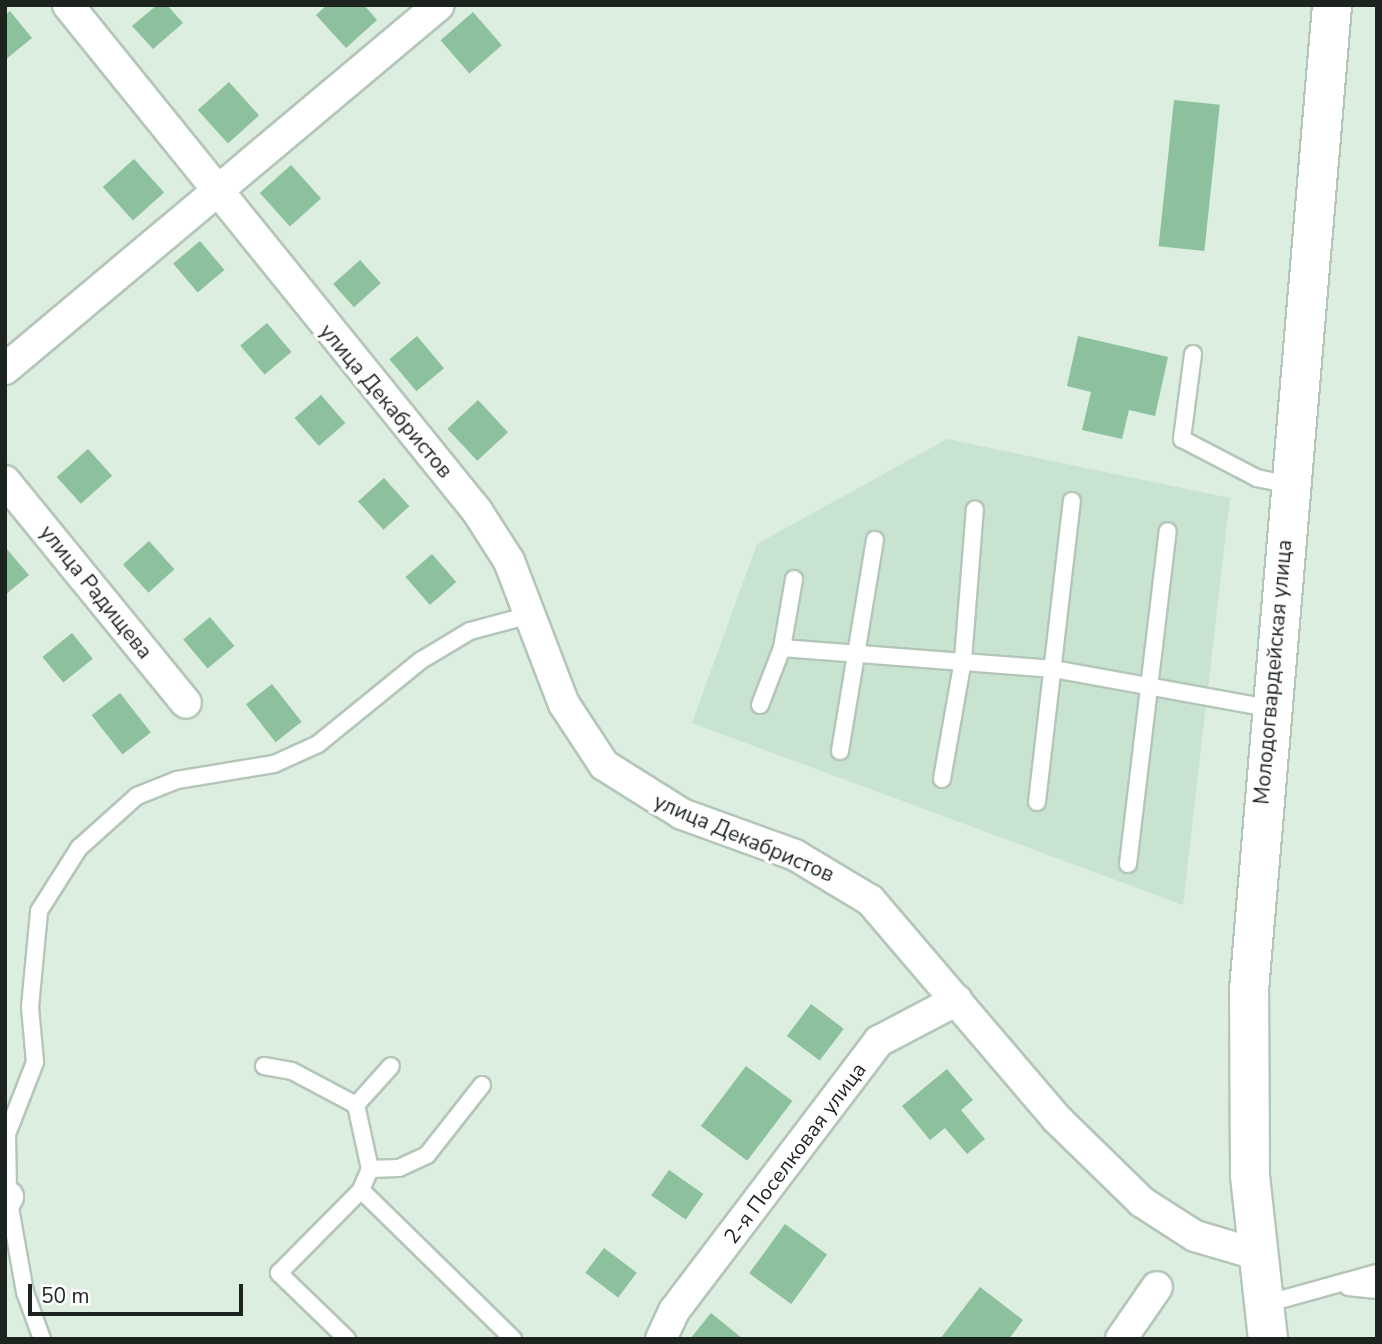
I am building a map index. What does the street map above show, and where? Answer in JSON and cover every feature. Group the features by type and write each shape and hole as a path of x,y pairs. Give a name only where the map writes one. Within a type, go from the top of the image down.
{"street":[{"name":"улица Декабристов","path":"68,5 214,192 477,511 509,561 564,705 604,765 682,814 834,874 909,938 1057,1119 1142,1202 1195,1236 1256,1254"},
{"path":"5,369 439,5"},
{"name":"Молодогвардейская улица","path":"1266,1322 1256,1254 1249,990 1269,708 1332,5"},
{"name":"улица Радищева","path":"5,481 186,703"},
{"name":"2-я Поселковая улица","path":"661,1339 674,1311 879,1041 957,1000"},
{"path":"1121,1339 1157,1287"}],"lane":[{"path":"1193,354 1182,439 1257,478 1289,485"},
{"path":"1037,803 1072,501"},
{"path":"942,779 963,660 975,509"},
{"path":"1128,864 1168,531"},
{"path":"839,751 853,656 875,540"},
{"path":"760,705 782,648 793,579"},
{"path":"42,1339 25,1293 7,1199 7,1133 35,1062 30,1007 39,911 79,848 137,796 177,780 274,764 318,744 420,661 470,631 530,615"},
{"path":"782,648 853,656 963,660 1054,669 1269,708"},
{"path":"264,1066 292,1071 356,1105 370,1169 361,1190 279,1273 347,1339"},
{"path":"356,1105 391,1066"},
{"path":"370,1169 399,1168 426,1156 482,1085"},
{"path":"361,1190 513,1339"},
{"path":"1266,1322 1377,1273"},
{"path":"1344,1287 1377,1290"}],"shaded area":[{"path":"947,439 1230,498 1183,905 692,723 757,544"}],"building":[{"path":"157,5 167,5 183,23 153,49 132,26"},
{"path":"327,5 364,5 377,20 346,48 316,15"},
{"path":"10,11 32,38 5,60 5,15"},
{"path":"473,12 502,45 469,73 441,40"},
{"path":"229,82 259,115 228,144 198,110"},
{"path":"1174,100 1220,105 1204,251 1159,246"},
{"path":"134,159 164,192 133,221 103,187"},
{"path":"291,165 321,198 290,227 260,193"},
{"path":"200,241 224,270 198,293 173,263"},
{"path":"360,260 381,283 354,307 333,284"},
{"path":"267,323 291,352 265,375 240,345"},
{"path":"417,336 444,368 416,391 389,359"},
{"path":"1078,336 1168,357 1155,416 1129,410 1122,439 1082,430 1091,392 1067,386"},
{"path":"321,395 345,423 319,446 295,418"},
{"path":"478,400 508,432 477,461 447,429"},
{"path":"88,449 112,476 81,504 57,477"},
{"path":"384,478 409,506 383,530 358,501"},
{"path":"149,541 174,569 148,593 123,564"},
{"path":"5,547 29,575 5,595"},
{"path":"432,554 456,582 430,605 406,577"},
{"path":"210,617 234,646 208,669 183,639"},
{"path":"72,633 93,659 63,683 42,657"},
{"path":"272,684 302,722 276,742 246,704"},
{"path":"120,693 151,732 122,755 92,715"},
{"path":"811,1004 844,1029 820,1061 787,1036"},
{"path":"746,1066 792,1101 747,1161 701,1126"},
{"path":"947,1069 973,1100 961,1110 985,1139 967,1154 945,1128 930,1140 902,1106"},
{"path":"669,1170 703,1194 686,1219 651,1195"},
{"path":"785,1224 827,1255 791,1304 749,1273"},
{"path":"604,1248 637,1273 618,1297 585,1273"},
{"path":"980,1287 1023,1320 1009,1339 940,1339"},
{"path":"711,1313 743,1339 690,1339"}]}
